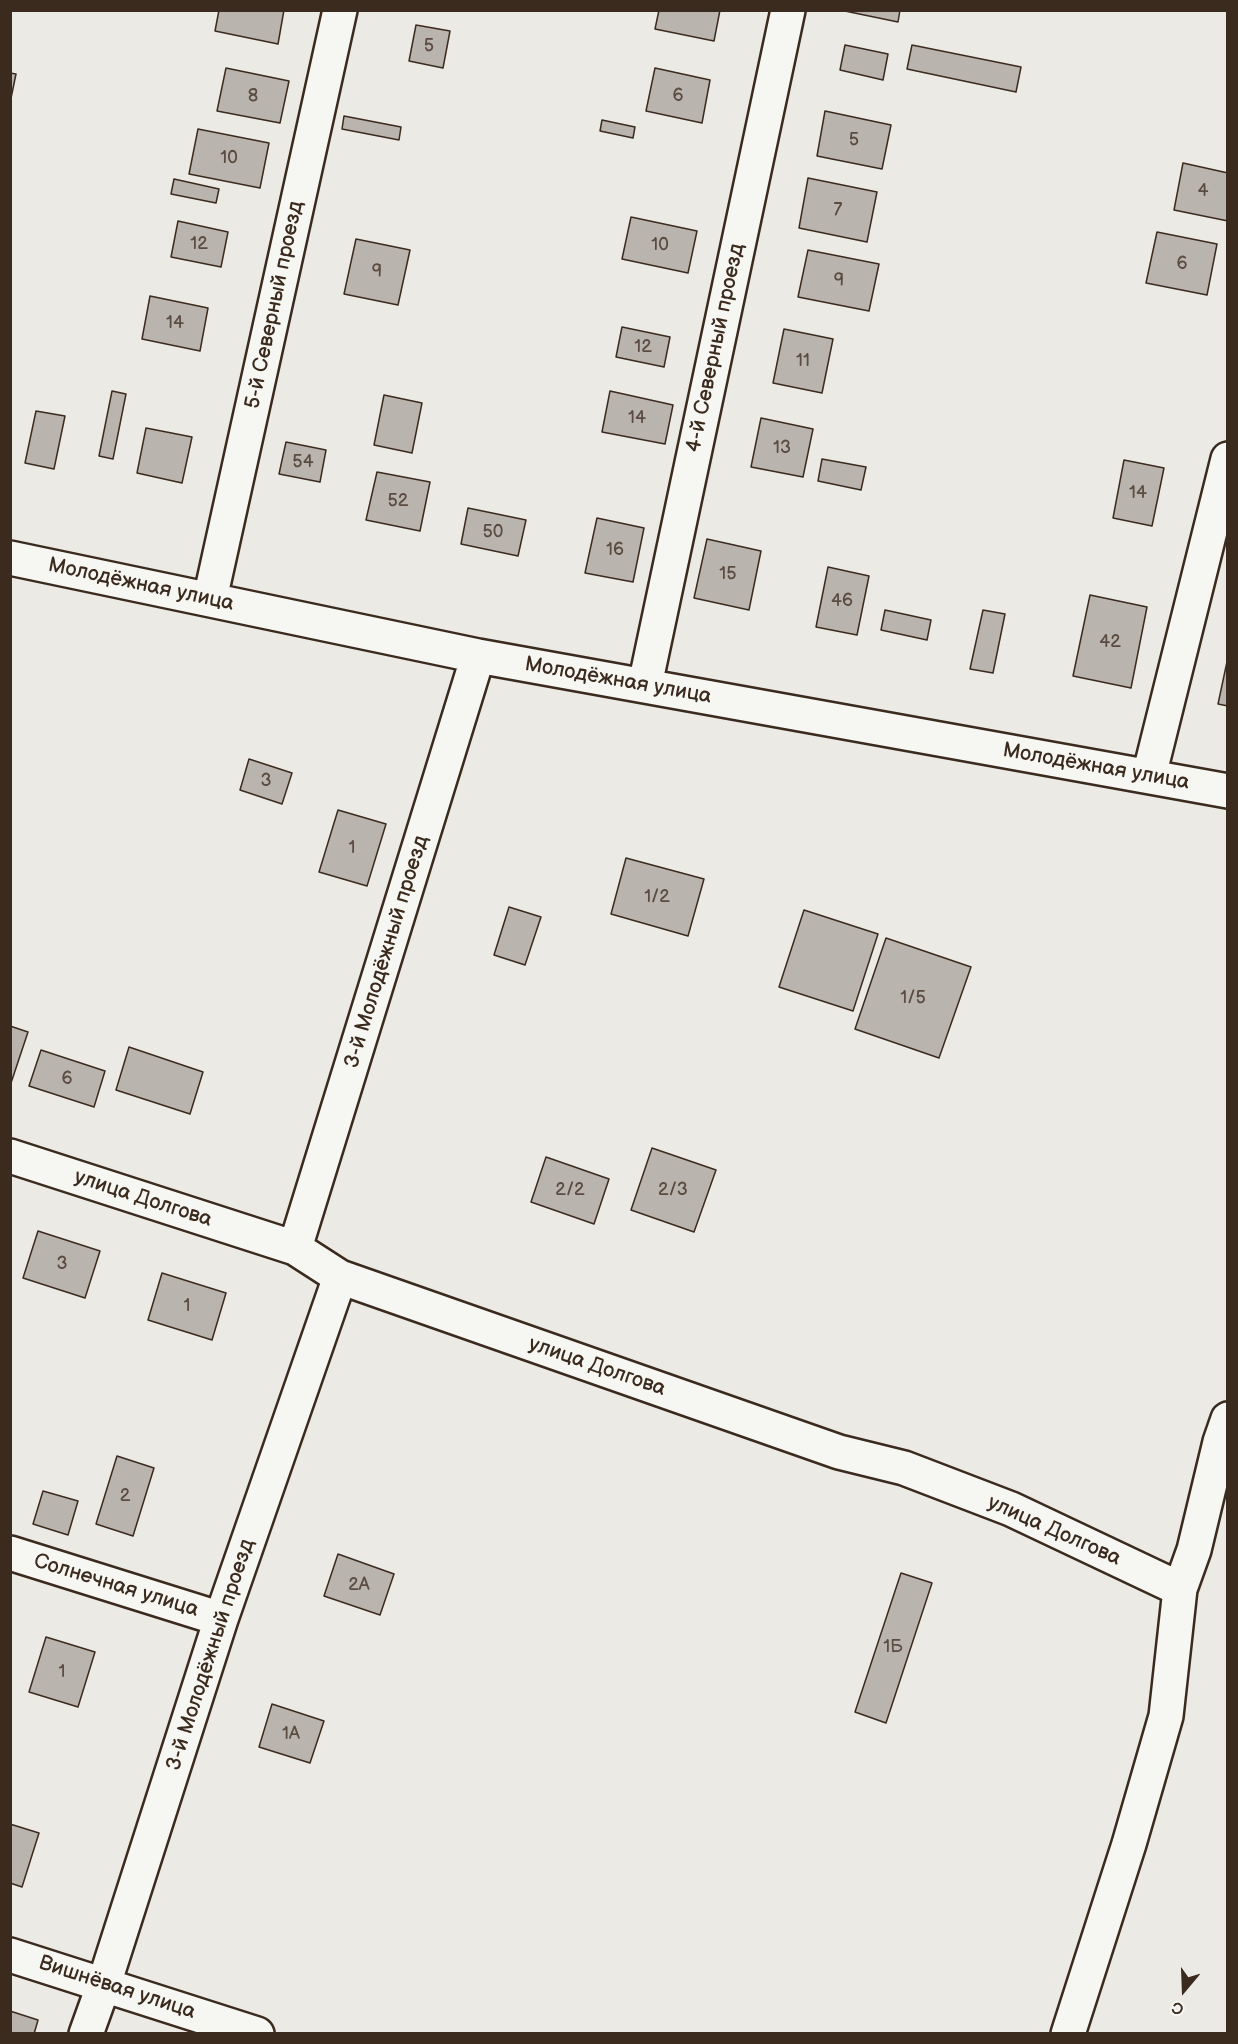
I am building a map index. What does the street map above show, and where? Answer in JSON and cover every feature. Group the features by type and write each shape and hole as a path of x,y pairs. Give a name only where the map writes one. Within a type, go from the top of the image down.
{"street":[{"name":"5-й Северный проезд","path":"210,599 340,10"},
{"name":"4-й Северный проезд","path":"645,686 788,10"},
{"path":"1149,776 1227,459"},
{"name":"Молодёжная улица","path":"10,558 478,656 1227,791"},
{"name":"3-й Молодёжный проезд","path":"296,1248 478,656"},
{"name":"улица Долгова","path":"10,1156 296,1248 340,1277 839,1452 904,1468 1011,1509 1180,1589"},
{"name":"3-й Молодёжный проезд","path":"86,2034 221,1619 340,1277"},
{"path":"1068,2034 1129,1844 1166,1716 1180,1589 1194,1550 1227,1419"},
{"name":"Солнечная улица","path":"10,1553 221,1619"},
{"name":"Вишнёвая улица","path":"10,1955 257,2034"}],"building":[{"path":"219,10 284,10 278,44 215,31"},
{"path":"659,10 720,10 714,41 655,29"},
{"path":"840,10 900,10 898,22"},
{"path":"416,25 450,31 443,68 409,61"},
{"path":"845,45 888,54 883,80 840,70"},
{"path":"912,45 1021,67 1016,92 907,69"},
{"path":"226,68 289,81 280,123 217,111"},
{"path":"655,68 710,80 702,123 646,111"},
{"path":"10,73 16,74 10,103"},
{"path":"825,111 891,125 882,169 817,156"},
{"path":"344,116 401,127 399,140 342,129"},
{"path":"602,120 635,127 633,138 600,131"},
{"path":"198,129 269,143 260,188 189,174"},
{"path":"1183,163 1228,173 1228,221 1174,210"},
{"path":"808,178 877,192 867,242 799,228"},
{"path":"174,179 219,189 216,203 171,194"},
{"path":"631,217 697,231 688,273 622,259"},
{"path":"178,221 228,232 221,267 171,257"},
{"path":"1157,232 1217,244 1207,295 1146,283"},
{"path":"356,239 410,250 398,305 344,294"},
{"path":"808,250 879,264 869,311 798,297"},
{"path":"150,296 208,308 200,351 142,339"},
{"path":"622,327 670,337 664,367 616,357"},
{"path":"784,329 833,339 822,393 773,383"},
{"path":"112,391 126,394 113,459 99,456"},
{"path":"610,391 673,405 665,444 602,432"},
{"path":"384,395 422,403 412,453 374,445"},
{"path":"36,411 65,416 54,469 25,463"},
{"path":"761,418 813,429 803,477 751,467"},
{"path":"146,428 192,437 182,483 137,473"},
{"path":"286,442 326,450 320,482 279,474"},
{"path":"822,459 866,467 861,490 818,481"},
{"path":"1124,460 1164,468 1152,526 1113,518"},
{"path":"377,472 430,482 420,531 366,520"},
{"path":"468,508 526,520 518,556 461,544"},
{"path":"597,518 644,528 633,582 585,573"},
{"path":"707,539 761,551 749,610 694,598"},
{"path":"828,567 869,576 857,635 816,627"},
{"path":"1090,595 1147,607 1131,688 1073,676"},
{"path":"885,610 931,620 927,640 881,630"},
{"path":"983,610 1005,614 993,673 970,669"},
{"path":"1228,657 1228,706 1218,704"},
{"path":"249,759 292,773 282,804 240,790"},
{"path":"338,810 386,824 367,886 319,872"},
{"path":"626,858 704,879 688,936 611,914"},
{"path":"509,907 541,917 525,965 494,955"},
{"path":"804,910 878,934 853,1011 779,987"},
{"path":"886,938 971,967 939,1058 855,1029"},
{"path":"10,1026 28,1032 10,1086"},
{"path":"129,1047 203,1072 190,1114 116,1090"},
{"path":"41,1050 105,1071 94,1107 29,1086"},
{"path":"652,1148 716,1170 694,1232 631,1210"},
{"path":"546,1157 609,1179 594,1224 531,1202"},
{"path":"38,1231 100,1251 85,1298 23,1278"},
{"path":"162,1273 226,1293 212,1340 148,1320"},
{"path":"117,1456 154,1468 133,1536 96,1524"},
{"path":"43,1491 78,1501 68,1535 33,1524"},
{"path":"338,1554 394,1574 380,1615 324,1596"},
{"path":"901,1573 932,1583 886,1723 855,1712"},
{"path":"46,1637 95,1652 78,1707 29,1692"},
{"path":"272,1704 324,1721 310,1763 259,1747"},
{"path":"10,1824 39,1833 22,1887 10,1883"},
{"path":"10,2011 38,2020 34,2034 10,2034"}]}
